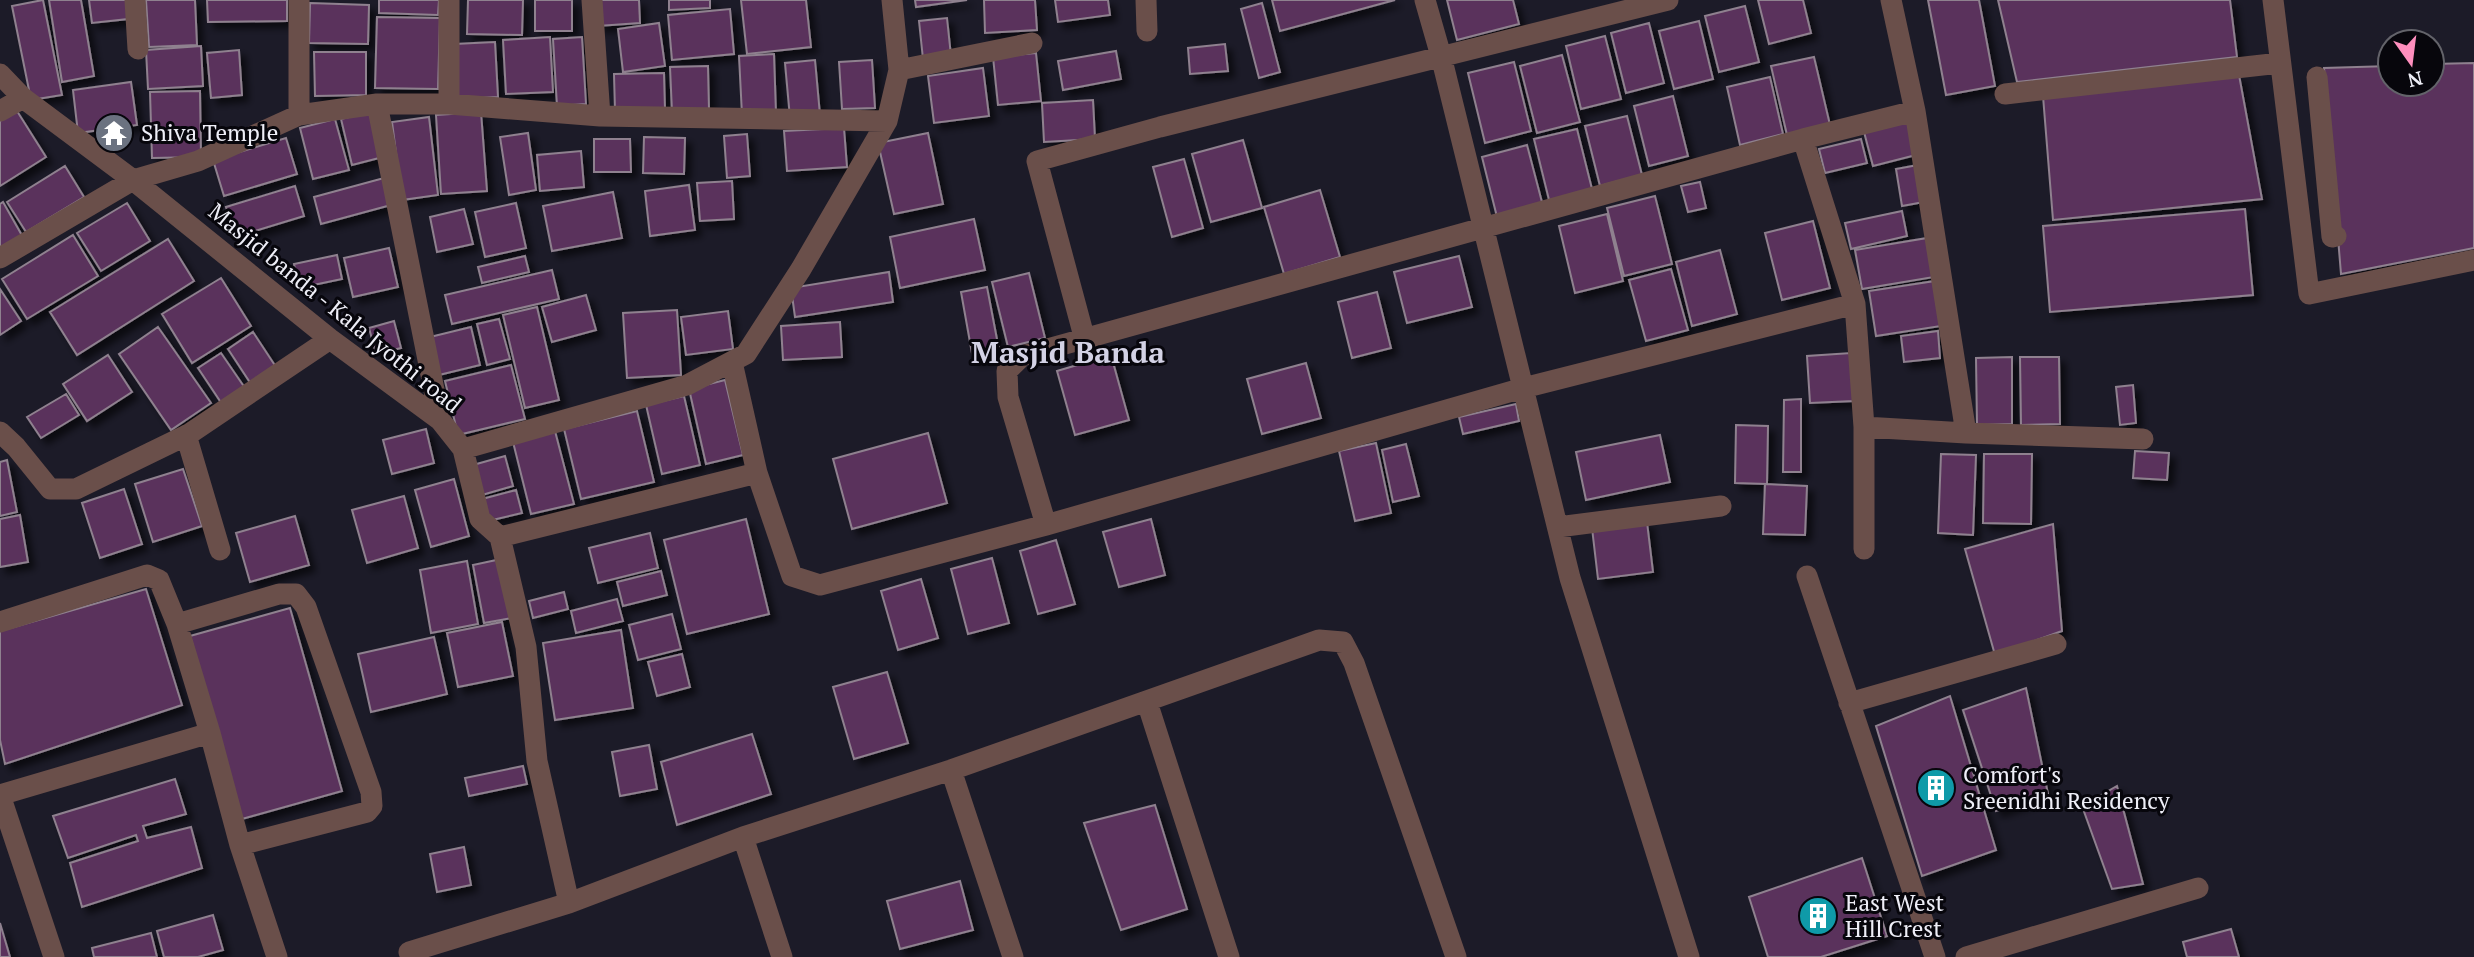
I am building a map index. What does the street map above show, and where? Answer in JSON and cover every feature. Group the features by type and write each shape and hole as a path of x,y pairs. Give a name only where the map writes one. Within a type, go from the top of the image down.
{"street":[{"path":"135,0 138,48"},
{"path":"299,0 299,115"},
{"path":"449,0 449,104"},
{"path":"592,0 600,116"},
{"path":"463,449 687,385 746,355 801,268 887,121 899,70 892,0"},
{"path":"1146,0 1147,31"},
{"path":"1425,0 1570,578 1689,957"},
{"path":"1084,340 1037,161 1441,56 1611,6 1668,0"},
{"path":"1891,0 1915,111 1966,433"},
{"path":"2273,0 2309,294 2474,260"},
{"path":"899,70 1032,44"},
{"path":"2005,94 2280,63"},
{"name":"Masjid banda - Kala Jyothi road","path":"0,74 23,98 133,180 330,339 440,421 463,449 480,519 500,537 526,647 537,761 569,903"},
{"path":"2303,241 2334,237 2317,77"},
{"path":"0,111 23,98"},
{"path":"377,104 440,421"},
{"path":"0,258 133,180 198,161 299,115 377,104 449,104 600,116 887,121"},
{"path":"1046,525 1008,397 1007,371 1022,356 1803,139 1915,111"},
{"path":"1803,139 1855,304 1864,427 1864,549"},
{"path":"732,362 757,473 792,576 820,585 1046,525 1523,388 1855,304"},
{"path":"0,432 16,447 50,489 76,489 186,435 330,339"},
{"path":"1864,427 2143,439"},
{"path":"186,435 220,550"},
{"path":"500,537 757,473"},
{"path":"1558,527 1721,506"},
{"path":"0,622 147,575 159,580 177,624 240,845 277,957"},
{"path":"1807,576 1935,957"},
{"path":"177,624 279,594 296,594 306,607 371,792 372,806 367,812 240,845"},
{"path":"409,952 569,903 743,837 951,771 1319,640 1343,642 1354,663 1456,957"},
{"path":"1849,703 2056,644"},
{"path":"1147,702 1230,957"},
{"path":"54,957 0,795 210,733"},
{"path":"951,771 1013,957"},
{"path":"743,837 782,957"},
{"path":"1966,957 2198,888"}],"building":[{"path":"43,0 62,95 31,100 12,6"},
{"path":"49,0 81,0 94,76 62,82"},
{"path":"89,0 126,0 128,19 92,23"},
{"path":"146,0 195,0 197,45 149,47"},
{"path":"207,0 287,0 287,21 208,22"},
{"path":"379,0 439,0 438,15 379,13"},
{"path":"468,0 523,0 522,35 467,34"},
{"path":"535,0 572,0 572,31 535,31"},
{"path":"596,0 639,0 640,23 598,26"},
{"path":"669,0 710,0 710,8 669,10"},
{"path":"741,0 806,0 811,47 747,54"},
{"path":"915,0 967,0 916,7"},
{"path":"984,0 1035,0 1037,30 985,33"},
{"path":"1055,0 1108,0 1110,15 1058,22"},
{"path":"1272,0 1395,0 1280,31"},
{"path":"1447,0 1513,0 1519,24 1457,40"},
{"path":"1758,0 1803,0 1811,33 1769,44"},
{"path":"1928,0 1979,0 1995,86 1946,95"},
{"path":"1998,0 2230,0 2237,57 2017,82"},
{"path":"310,3 369,5 368,44 309,43"},
{"path":"1262,3 1280,72 1259,78 1241,9"},
{"path":"1745,6 1759,62 1719,72 1705,16"},
{"path":"730,9 734,54 672,60 668,15"},
{"path":"377,17 440,18 438,89 375,88"},
{"path":"947,18 951,56 923,59 919,21"},
{"path":"1699,21 1713,79 1674,89 1659,31"},
{"path":"659,23 665,66 623,72 618,29"},
{"path":"1649,23 1664,83 1626,93 1611,33"},
{"path":"1605,36 1621,99 1581,109 1566,46"},
{"path":"550,37 553,92 506,94 503,40"},
{"path":"582,37 586,104 557,106 553,39"},
{"path":"495,42 498,97 456,99 454,44"},
{"path":"1225,44 1228,71 1190,74 1188,48"},
{"path":"201,46 203,86 148,89 146,50"},
{"path":"239,50 242,95 211,98 207,53"},
{"path":"1116,51 1121,79 1063,90 1058,61"},
{"path":"314,52 366,52 366,95 315,96"},
{"path":"1036,53 1041,101 998,105 993,57"},
{"path":"774,54 776,114 742,115 739,56"},
{"path":"1562,55 1580,122 1537,133 1520,66"},
{"path":"1814,57 1830,125 1787,135 1771,66"},
{"path":"815,60 820,115 790,118 785,63"},
{"path":"872,60 875,108 842,109 839,62"},
{"path":"1514,62 1531,131 1485,143 1468,73"},
{"path":"2474,63 2474,248 2341,274 2324,68 2376,66 2376,98 2446,98 2446,64"},
{"path":"708,66 709,110 672,112 670,67"},
{"path":"983,68 989,116 934,123 928,76"},
{"path":"664,73 665,110 615,111 614,74"},
{"path":"2239,75 2262,199 2053,220 2043,96"},
{"path":"1770,77 1783,134 1740,145 1727,87"},
{"path":"131,82 137,125 78,133 73,90"},
{"path":"200,91 201,157 152,158 150,92"},
{"path":"1673,96 1688,156 1649,166 1634,106"},
{"path":"1093,100 1095,139 1044,142 1042,103"},
{"path":"17,111 46,157 0,186 0,121"},
{"path":"373,111 383,157 352,165 341,119"},
{"path":"481,112 487,191 441,194 436,115"},
{"path":"1627,116 1642,175 1600,186 1585,126"},
{"path":"429,117 438,195 402,200 392,122"},
{"path":"335,119 349,170 313,179 300,128"},
{"path":"1908,121 1916,155 1873,166 1864,132"},
{"path":"844,128 847,167 787,171 784,131"},
{"path":"1577,129 1593,193 1550,204 1534,139"},
{"path":"528,133 536,190 509,195 500,137"},
{"path":"928,133 943,204 894,214 878,143"},
{"path":"747,134 750,176 727,178 724,136"},
{"path":"644,137 685,138 684,174 643,173"},
{"path":"286,138 297,174 224,196 213,160"},
{"path":"594,139 630,139 631,172 594,172"},
{"path":"1861,139 1867,163 1825,173 1819,149"},
{"path":"1243,140 1262,208 1211,222 1192,154"},
{"path":"1527,145 1543,206 1497,217 1482,157"},
{"path":"581,151 584,187 540,191 537,155"},
{"path":"1184,159 1203,228 1172,237 1153,167"},
{"path":"1918,165 1924,202 1902,206 1896,169"},
{"path":"65,166 84,197 26,232 7,202"},
{"path":"384,178 391,205 321,224 314,197"},
{"path":"732,181 734,219 700,221 697,183"},
{"path":"1700,182 1706,208 1688,212 1681,186"},
{"path":"689,185 695,230 650,236 645,191"},
{"path":"295,186 304,216 235,237 226,207"},
{"path":"1320,190 1340,257 1284,274 1264,207"},
{"path":"613,192 622,238 552,251 543,206"},
{"path":"1655,196 1672,264 1624,276 1607,208"},
{"path":"3,202 24,239 0,253 0,204"},
{"path":"127,203 150,241 101,271 77,233"},
{"path":"516,203 526,248 485,257 475,212"},
{"path":"464,209 473,244 437,252 430,217"},
{"path":"2245,209 2253,295 2050,312 2043,226"},
{"path":"1902,211 1907,236 1851,249 1845,223"},
{"path":"1607,214 1623,281 1575,293 1559,226"},
{"path":"974,219 985,270 900,288 890,237"},
{"path":"1813,221 1830,288 1782,300 1765,233"},
{"path":"73,235 98,276 27,319 2,279"},
{"path":"1927,238 1934,277 1862,289 1855,250"},
{"path":"168,239 194,281 77,355 50,312"},
{"path":"389,248 398,287 353,297 344,258"},
{"path":"1720,250 1737,314 1692,326 1676,262"},
{"path":"337,255 342,279 299,288 294,264"},
{"path":"525,256 529,272 482,283 478,267"},
{"path":"1459,256 1472,307 1407,323 1394,272"},
{"path":"1671,269 1688,330 1646,341 1629,280"},
{"path":"552,270 559,299 452,324 445,295"},
{"path":"889,272 893,302 795,317 791,288"},
{"path":"1029,273 1045,338 1008,347 992,282"},
{"path":"221,278 251,326 192,363 162,314"},
{"path":"1935,281 1941,326 1876,336 1869,291"},
{"path":"987,287 1000,355 973,359 961,292"},
{"path":"0,289 21,321 0,335"},
{"path":"1377,292 1391,348 1352,358 1338,302"},
{"path":"586,295 596,330 552,342 542,307"},
{"path":"537,307 559,400 525,408 503,315"},
{"path":"677,310 681,375 627,378 623,313"},
{"path":"728,311 733,349 686,355 681,317"},
{"path":"499,319 510,359 487,365 477,324"},
{"path":"394,321 401,348 376,354 369,328"},
{"path":"840,322 842,357 783,360 781,326"},
{"path":"158,327 211,403 171,430 119,354"},
{"path":"471,327 480,365 439,375 430,337"},
{"path":"1938,331 1940,358 1904,362 1901,336"},
{"path":"253,332 276,367 251,384 228,349"},
{"path":"221,353 245,388 222,404 198,368"},
{"path":"1851,353 1854,401 1810,403 1807,356"},
{"path":"108,355 132,392 87,421 63,384"},
{"path":"1111,355 1129,420 1075,435 1057,371"},
{"path":"2012,357 2012,424 1977,425 1976,358"},
{"path":"2020,357 2059,357 2060,424 2021,425"},
{"path":"1306,363 1321,418 1262,434 1247,379"},
{"path":"511,365 525,419 458,435 445,381"},
{"path":"725,380 743,455 706,464 689,389"},
{"path":"2133,385 2136,423 2120,425 2116,387"},
{"path":"66,394 79,415 41,438 27,417"},
{"path":"684,396 700,465 662,474 646,405"},
{"path":"1801,399 1801,472 1783,472 1784,400"},
{"path":"1516,404 1519,421 1463,434 1459,417"},
{"path":"637,411 654,482 581,499 564,429"},
{"path":"1736,425 1768,426 1767,484 1735,483"},
{"path":"426,429 434,463 392,474 383,440"},
{"path":"555,431 574,504 531,514 513,442"},
{"path":"928,433 947,503 852,529 833,459"},
{"path":"1660,435 1670,482 1586,500 1576,452"},
{"path":"1376,443 1391,513 1355,521 1339,451"},
{"path":"1406,444 1419,496 1393,502 1382,450"},
{"path":"2135,451 2169,453 2167,480 2133,478"},
{"path":"1941,454 1976,455 1973,535 1938,533"},
{"path":"1984,454 2032,454 2031,524 1983,523"},
{"path":"505,456 513,486 482,495 473,465"},
{"path":"7,460 17,512 0,516 0,462"},
{"path":"183,469 202,526 153,542 135,484"},
{"path":"454,479 469,536 431,547 415,490"},
{"path":"1765,484 1807,486 1805,535 1763,534"},
{"path":"124,489 142,544 100,558 82,503"},
{"path":"516,490 522,513 488,521 482,499"},
{"path":"404,496 418,548 367,563 352,510"},
{"path":"20,515 28,562 0,567 0,519"},
{"path":"295,516 309,565 250,582 236,533"},
{"path":"746,519 769,614 687,634 664,540"},
{"path":"1151,519 1165,575 1119,587 1103,532"},
{"path":"1647,522 1653,572 1598,579 1592,528"},
{"path":"2053,524 2062,631 1995,655 1965,549"},
{"path":"650,533 658,568 598,583 589,548"},
{"path":"1056,540 1075,604 1038,614 1020,551"},
{"path":"992,558 1009,623 968,634 951,569"},
{"path":"501,559 512,618 484,623 473,565"},
{"path":"467,561 478,624 431,633 420,570"},
{"path":"661,571 667,595 623,606 617,582"},
{"path":"921,579 938,638 898,650 881,591"},
{"path":"146,589 182,705 5,764 0,740 0,631"},
{"path":"564,592 568,609 533,618 529,601"},
{"path":"617,599 623,621 576,633 571,611"},
{"path":"290,608 342,791 242,819 190,636"},
{"path":"672,614 681,649 638,660 629,625"},
{"path":"502,622 513,676 458,687 447,633"},
{"path":"621,630 633,708 555,720 543,643"},
{"path":"434,637 447,694 371,712 358,654"},
{"path":"682,654 690,687 657,696 648,662"},
{"path":"887,672 908,743 854,759 833,687"},
{"path":"2026,688 2048,794 1996,811 1963,710"},
{"name":"Comfort's Sreenidhi Residency","path":"1950,696 1996,850 1922,876 1876,726"},
{"path":"752,734 771,794 677,825 661,762"},
{"path":"649,745 657,789 620,796 612,752"},
{"path":"523,766 527,784 469,796 465,778"},
{"path":"175,779 186,814 143,826 147,838 191,827 202,868 82,907 70,863 138,841 136,835 68,858 53,816"},
{"path":"2117,786 2143,884 2112,889 2082,806"},
{"path":"1155,805 1187,909 1121,930 1084,823"},
{"path":"464,847 471,885 437,892 430,854"},
{"name":"East West Hill Crest","path":"1862,858 1887,936 1821,957 1768,957 1749,897"},
{"path":"960,881 973,930 900,949 887,901"},
{"path":"213,915 223,950 198,957 164,957 157,931"},
{"path":"0,923 10,957 0,957"},
{"path":"2231,929 2239,957 2187,957 2183,942"},
{"path":"151,933 157,957 94,957 92,948"}],"place":[{"name":"Shiva Temple","path":"114,133"},
{"name":"Comfort's Sreenidhi Residency","path":"1936,788"},
{"name":"East West Hill Crest","path":"1818,916"}],"district":[{"name":"Masjid Banda","path":"1068,353"}]}
